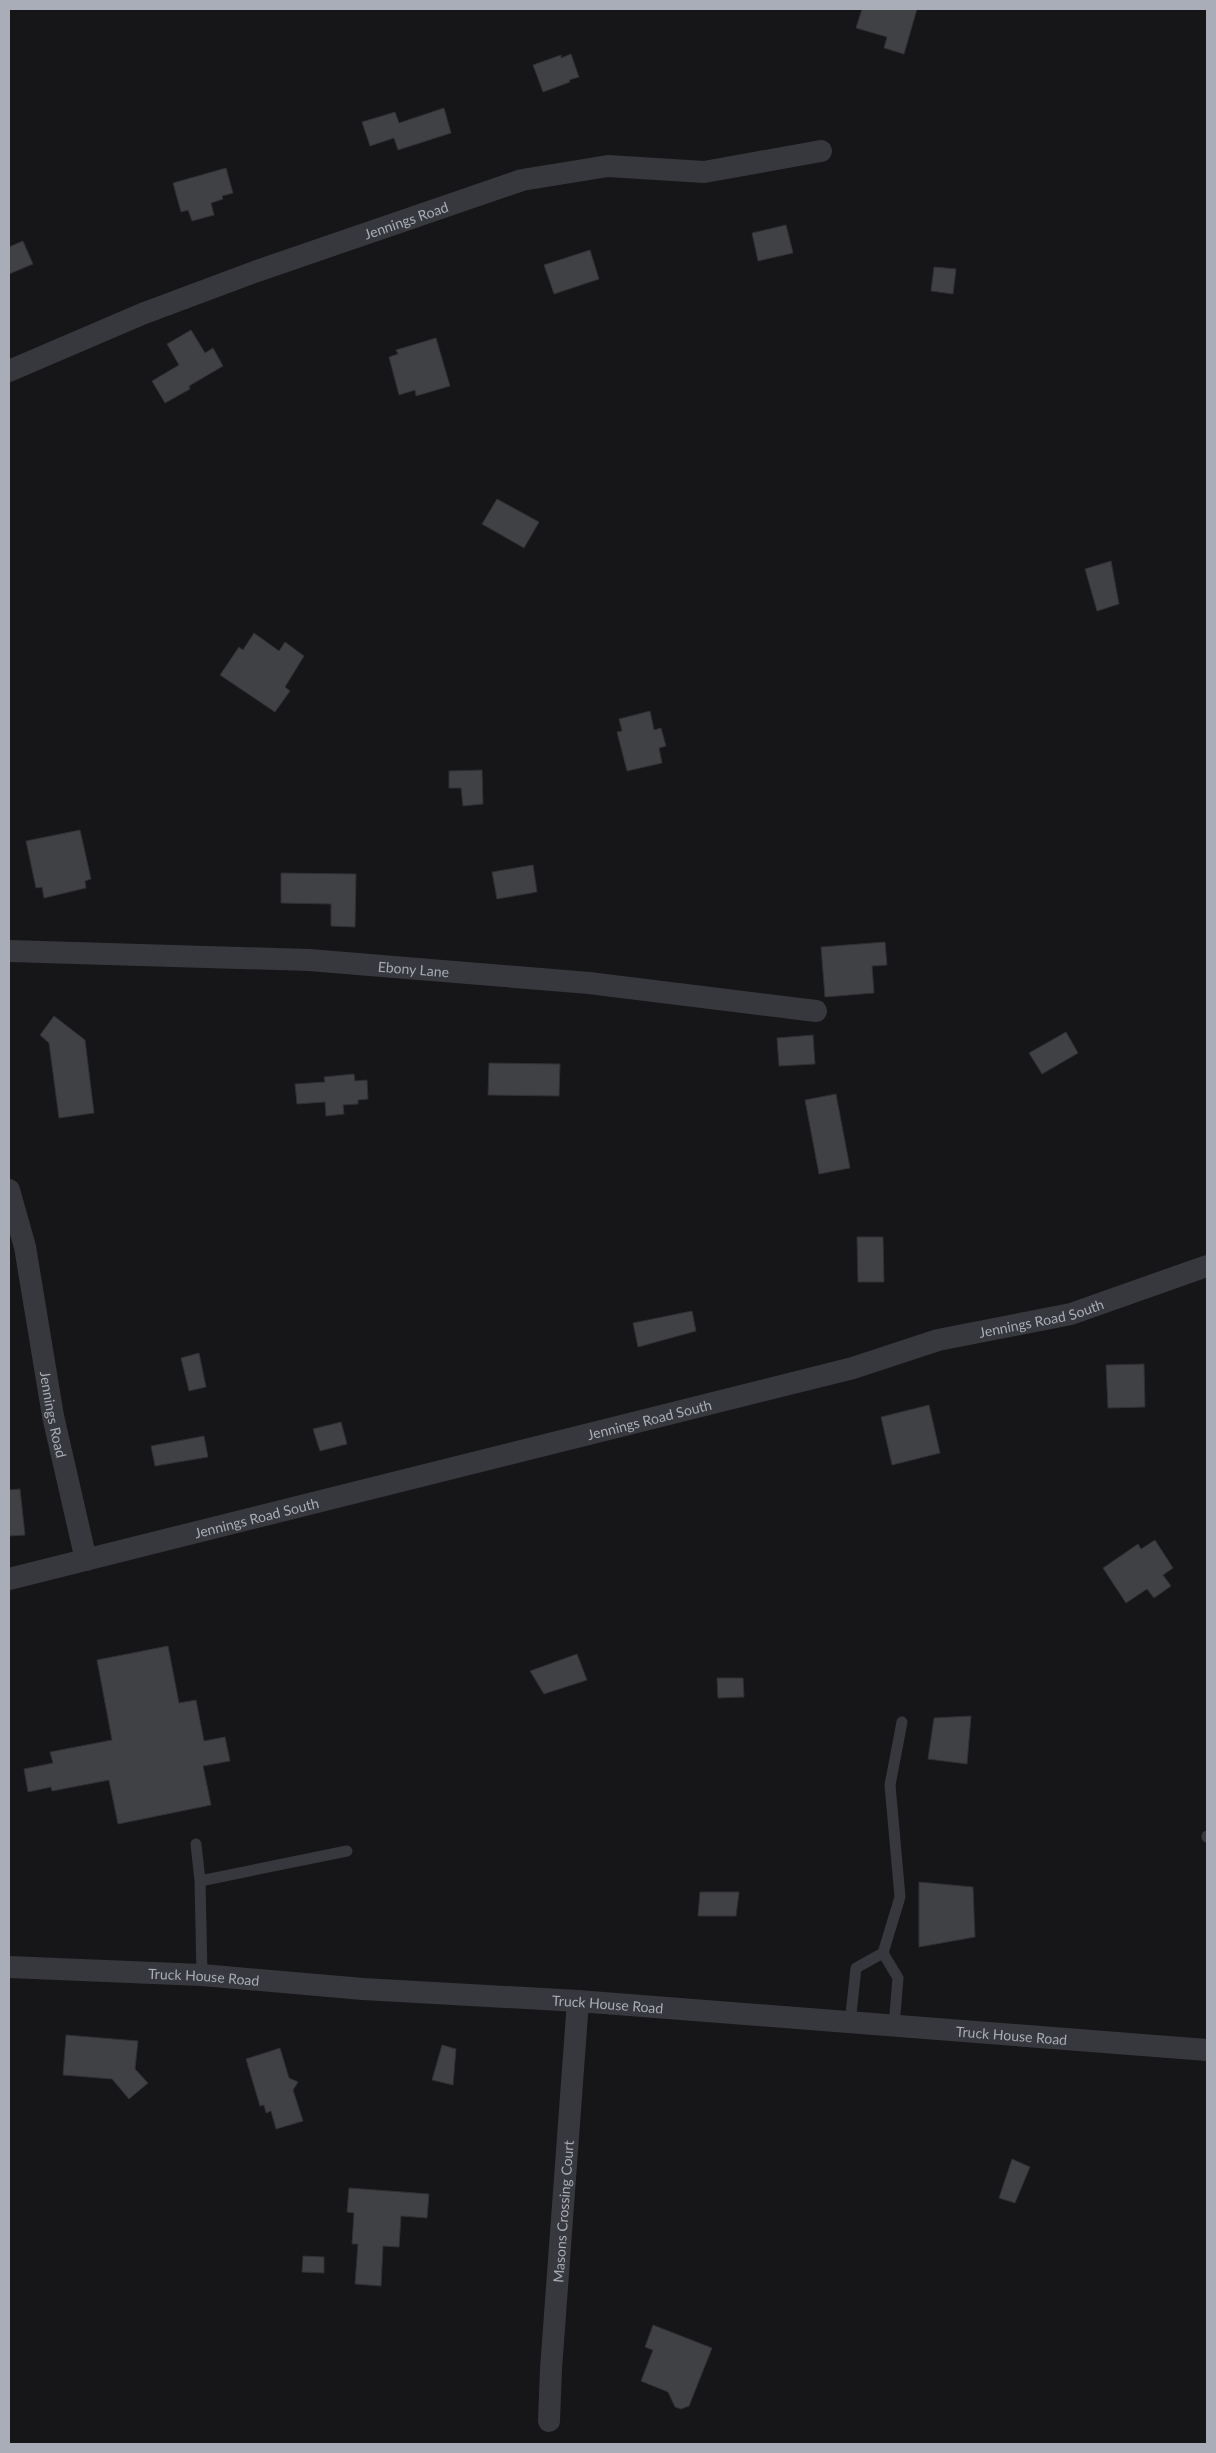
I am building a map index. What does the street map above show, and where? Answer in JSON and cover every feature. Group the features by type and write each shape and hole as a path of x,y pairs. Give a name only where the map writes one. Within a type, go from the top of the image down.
{"street":[{"name":"Jennings Road","path":"9,371 142,314 257,271 522,180 608,166 704,172 821,151"},
{"name":"Ebony Lane","path":"9,951 309,960 589,983 816,1011"},
{"name":"Jennings Road","path":"9,1190 25,1247 53,1416 86,1560"},
{"name":"Jennings Road South","path":"86,1560 853,1368 938,1340 1071,1314 1207,1266"},
{"path":"9,1579 86,1560"},
{"name":"Truck House Road","path":"9,1967 202,1975 363,1989 578,2001 850,2024 1207,2050"},
{"name":"Masons Crossing Court","path":"549,2421 551,2368 578,2001"}],"lane":[{"path":"850,2024 856,1968 882,1953 900,1897 890,1786 902,1722"},
{"path":"196,1844 200,1881 202,1975"},
{"path":"200,1881 347,1851"},
{"path":"882,1953 898,1978 894,2026"}],"building":[{"path":"862,9 917,9 904,54 884,48 887,37 856,28"},
{"path":"571,54 579,77 543,92 533,65 561,55 561,58"},
{"path":"444,108 451,133 398,150 394,138 370,146 362,122 395,112 399,123"},
{"path":"226,168 233,193 222,196 223,199 211,203 214,215 192,221 188,210 181,212 173,183"},
{"path":"786,225 793,253 758,261 752,233"},
{"path":"23,241 33,264 9,274 9,247"},
{"path":"590,250 599,279 554,294 544,265"},
{"path":"934,267 956,269 953,294 931,291"},
{"path":"191,330 205,353 213,348 223,366 189,386 190,389 165,403 152,381 179,365 167,344"},
{"path":"436,338 450,386 416,396 415,390 399,395 389,357 398,354 396,350"},
{"path":"497,499 539,522 524,548 482,524"},
{"path":"1111,561 1119,604 1097,611 1085,569"},
{"path":"254,633 279,651 285,642 304,656 285,687 290,691 275,712 220,675 239,647 243,650"},
{"path":"650,711 654,730 661,728 666,746 659,748 662,763 627,771 617,732 622,731 619,719"},
{"path":"482,770 483,804 463,806 461,788 449,788 449,771"},
{"path":"80,830 91,879 85,881 86,888 44,898 42,887 36,888 26,841"},
{"path":"533,865 537,892 497,899 492,872"},
{"path":"281,873 356,874 355,927 331,926 331,904 281,903"},
{"path":"885,942 887,965 872,966 874,993 825,997 821,947"},
{"path":"54,1016 85,1040 94,1113 59,1118 49,1043 40,1035"},
{"path":"1066,1032 1078,1053 1042,1074 1029,1053"},
{"path":"813,1035 815,1064 779,1066 777,1038"},
{"path":"489,1063 560,1064 559,1096 488,1095"},
{"path":"354,1074 355,1081 367,1080 368,1099 358,1100 358,1104 343,1105 344,1114 326,1116 325,1102 297,1104 295,1084 325,1082 324,1077"},
{"path":"836,1094 850,1168 819,1174 805,1100"},
{"path":"857,1237 883,1237 884,1282 858,1282"},
{"path":"692,1311 696,1331 638,1347 633,1323"},
{"path":"199,1353 206,1387 189,1391 181,1358"},
{"path":"1144,1364 1145,1407 1108,1408 1106,1365"},
{"path":"929,1405 940,1453 892,1465 881,1417"},
{"path":"341,1422 347,1444 320,1451 313,1429"},
{"path":"204,1436 208,1457 155,1466 151,1446"},
{"path":"20,1489 25,1535 9,1536 9,1490"},
{"path":"1155,1540 1173,1568 1163,1575 1171,1586 1154,1598 1147,1589 1126,1603 1103,1568 1138,1544 1141,1549"},
{"path":"168,1646 179,1703 196,1700 204,1741 225,1737 230,1761 203,1766 211,1805 118,1824 109,1780 52,1791 51,1787 28,1792 24,1769 53,1763 50,1752 112,1740 97,1660"},
{"path":"577,1654 587,1680 544,1694 530,1671"},
{"path":"717,1678 743,1678 744,1697 718,1698"},
{"path":"971,1716 967,1764 928,1759 934,1718"},
{"path":"919,1882 973,1887 975,1937 919,1947"},
{"path":"700,1892 739,1892 736,1916 698,1916"},
{"path":"66,2035 138,2041 135,2069 148,2083 129,2099 112,2079 63,2075"},
{"path":"442,2045 456,2049 453,2085 432,2080"},
{"path":"280,2048 289,2078 298,2082 293,2090 303,2121 276,2129 271,2111 266,2113 264,2105 260,2106 246,2059"},
{"path":"1012,2159 1030,2167 1015,2203 999,2198"},
{"path":"349,2188 429,2194 427,2218 401,2216 399,2247 383,2246 381,2286 355,2284 358,2244 352,2244 354,2213 347,2212"},
{"path":"303,2256 324,2257 324,2273 302,2272"},
{"path":"653,2325 712,2348 689,2406 681,2409 675,2407 668,2392 641,2381 653,2350 645,2347"}]}
